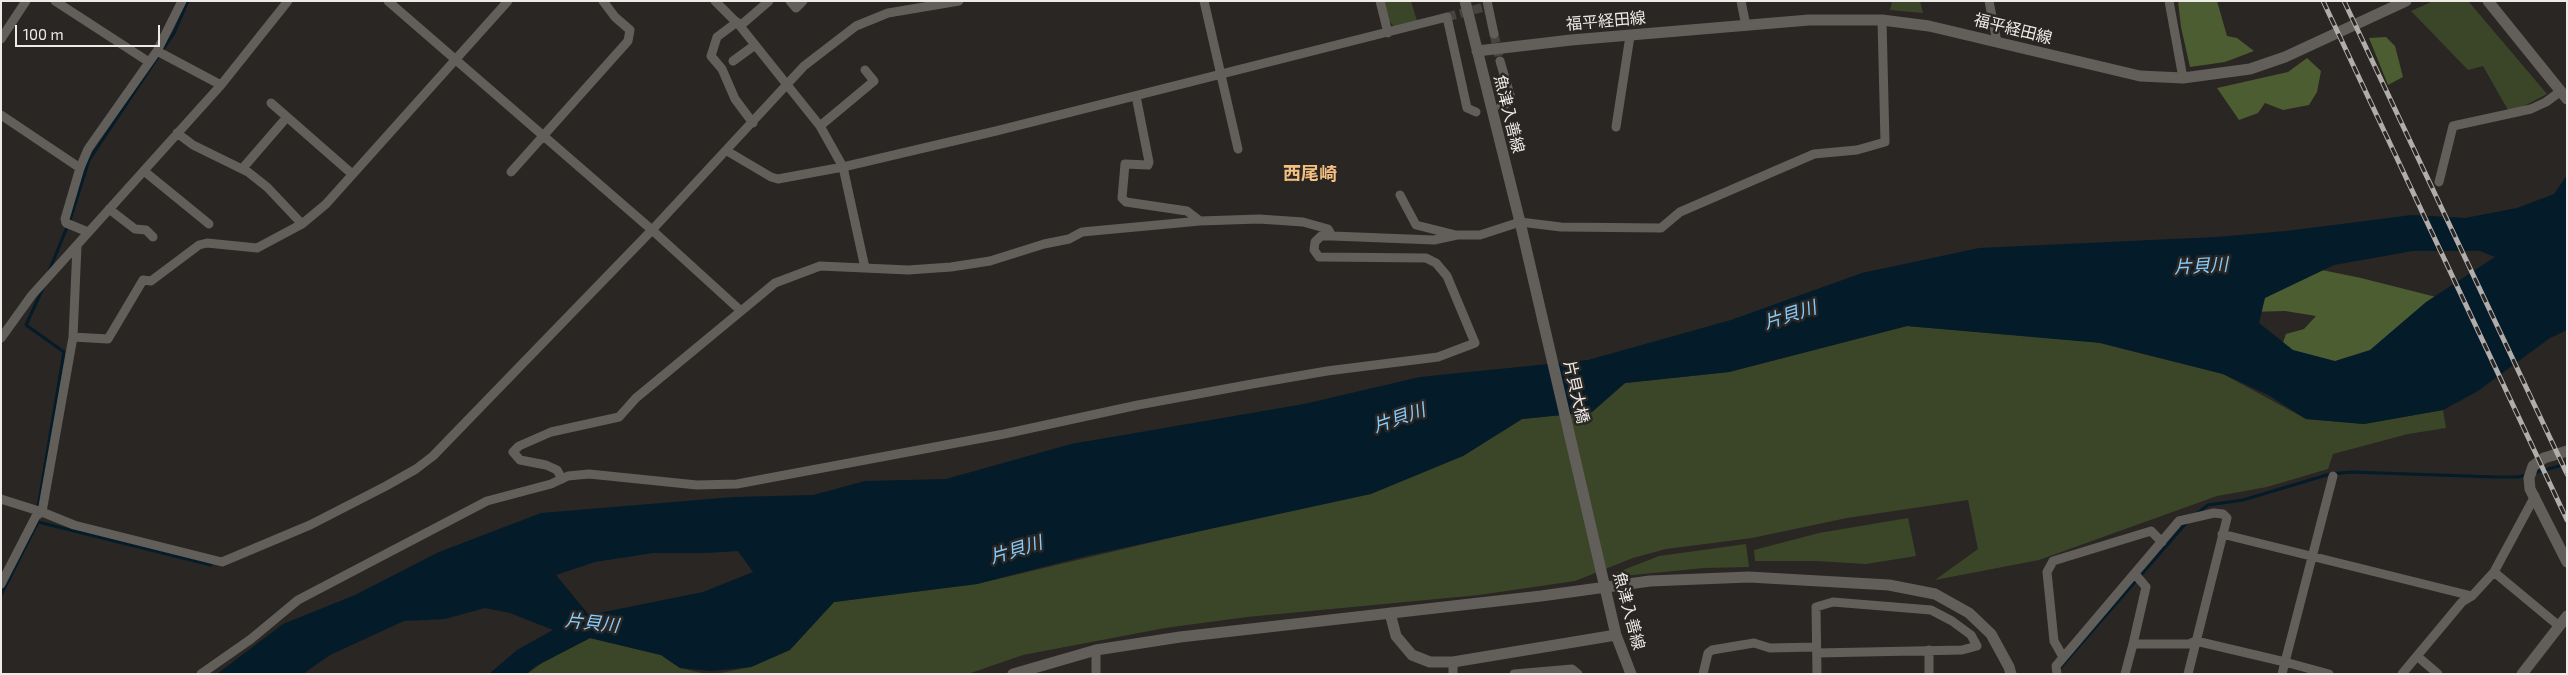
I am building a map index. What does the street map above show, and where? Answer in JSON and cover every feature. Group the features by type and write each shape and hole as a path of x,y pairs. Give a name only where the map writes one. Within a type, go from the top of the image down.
{"main road":[{"name":"魚津入善線","path":"1465,1 1522,234"},
{"name":"福平経田線","path":"1477,51 1571,40 1841,18 1882,20 1929,26 2140,76 2183,78 2250,69 2285,57 2406,1"},
{"path":"2488,1 2564,95"},
{"name":"片貝大橋","path":"1522,234 1598,557"},
{"path":"2567,452 2544,458 2533,466 2530,478 2530,489 2567,562"},
{"name":"魚津入善線","path":"1598,557 1616,635 1631,674"},
{"path":"1013,674 1096,650 1180,637 1541,596 1650,581 1701,577 1749,577 1889,585 1935,594 1969,613 1991,634 2011,674"},
{"path":"1390,613 1396,636 1412,655 1453,668 1616,635"},
{"path":"2522,674 2567,616"}],"street":[{"path":"1,39 26,1"},
{"path":"55,1 149,62"},
{"path":"88,232 66,224 65,219 80,168 88,149 157,51 182,1"},
{"path":"1,338 32,295 221,85 288,1"},
{"path":"388,1 652,230 741,311"},
{"path":"73,337 108,339 143,280 151,281 199,245 207,243 257,248 302,224 326,204 351,174 381,144 453,59 508,1"},
{"path":"511,172 542,134 630,36 630,30 615,17 604,1"},
{"path":"715,1 738,24 820,126 843,166 865,268"},
{"path":"753,123 734,99 722,69 711,56 717,37 769,1"},
{"path":"790,1 796,8 803,1"},
{"path":"1,500 42,512 74,525 222,562 310,525 416,469 433,456 652,230 804,66 856,26 888,13 959,1"},
{"path":"1204,1 1238,150"},
{"path":"1380,1 1388,33"},
{"path":"1487,1 1494,34"},
{"path":"1741,1 1746,26"},
{"path":"1989,1 1996,42"},
{"path":"2169,1 2183,78"},
{"path":"727,151 771,177 778,179 843,166 1136,96 1447,17 1467,108 1476,112"},
{"path":"201,674 252,639 298,600 486,501 562,478 589,474 697,485 737,484 1004,434 1138,405 1252,384 1337,370 1438,357 1475,342 1454,289 1447,276 1436,263 1426,258 1319,257 1314,250 1315,242 1321,236 1434,240 1457,235 1480,235 1520,222 1561,227 1661,228 1680,212 1814,154 1857,150 1885,142 1882,20"},
{"path":"1616,127 1630,36"},
{"path":"733,61 755,45"},
{"path":"157,51 221,85"},
{"path":"1500,61 1510,98 1502,106"},
{"path":"820,126 874,81 865,70"},
{"path":"2439,182 2453,126 2531,109 2564,95"},
{"path":"1136,96 1149,162 1148,165 1125,164 1122,198 1126,202 1186,211 1200,221"},
{"path":"271,103 351,174"},
{"path":"1,115 80,168"},
{"path":"242,169 287,117"},
{"path":"177,133 193,145 242,169 267,188 302,224"},
{"path":"144,171 209,224"},
{"path":"1400,195 1416,225 1457,235"},
{"path":"109,209 135,229 146,230 153,237"},
{"path":"562,478 557,470 546,464 520,460 513,452 518,446 551,432 619,417 636,398 775,283 820,266 908,270 990,261 1044,244 1069,239 1082,232 1200,221 1258,219 1303,222 1328,229 1332,236"},
{"path":"1,584 36,516 42,512 73,337 76,246"},
{"path":"2282,674 2334,476"},
{"path":"2402,674 2462,602 2472,596 2494,572 2535,496"},
{"path":"2057,674 2056,666 2063,657 2179,521 2214,512 2223,514 2227,518 2188,674"},
{"path":"2063,657 2054,641 2047,572 2053,561 2151,531 2162,542"},
{"path":"2222,534 2472,596"},
{"path":"2494,572 2559,626"},
{"path":"2125,674 2146,587 2134,574"},
{"path":"1703,674 1708,654 1712,650 1754,643 1770,648 1817,650 1962,650 1977,646 1971,635 1952,621 1931,610 1833,602 1816,607 1817,650 1817,674"},
{"path":"2133,644 2189,644 2196,641 2329,674"},
{"path":"1096,650 1096,674"},
{"path":"1928,650 1929,674"},
{"path":"2417,656 2438,674"},
{"path":"1514,674 1572,669 1578,674"}],"green space":[{"path":"1384,1 1411,1 1417,21 1394,27 1388,19"},
{"path":"1892,1 1920,1 1923,13 1890,10"},
{"path":"2178,1 2217,1 2227,36 2237,38 2254,51 2225,62 2190,67 2181,27"},
{"path":"2433,1 2469,2 2547,94 2518,109 2508,110 2483,66 2468,70 2411,11"},
{"path":"2386,37 2395,46 2403,77 2388,85 2369,38"},
{"path":"2307,58 2321,71 2317,92 2309,105 2283,110 2265,103 2258,113 2239,120 2217,88 2288,72"},
{"path":"2312,268 2444,299 2336,381 2279,354 2286,334 2304,329 2316,316 2285,311 2249,312 2252,273"},
{"path":"1907,326 2095,342 2223,374 2306,419 2364,424 2443,410 2446,428 2408,434 2333,454 2328,469 2267,487 2217,496 2039,560 1935,580 1978,549 1968,500 1847,518 1752,538 1666,549 1633,558 1575,581 1479,595 1247,617 1165,628 1023,655 968,674 715,674 751,667 789,650 834,602 977,584 1220,526 1463,456 1522,419 1592,412 1625,383 1729,372"},
{"path":"1908,518 1916,556 1866,564 1816,561 1755,561 1754,550 1819,533"},
{"path":"1746,544 1749,567 1704,568 1613,577 1613,574 1659,556"},
{"path":"590,638 661,655 680,668 706,674 527,674 542,663"}],"water":[{"name":"片貝川","path":"2567,175 2567,330 2550,338 2478,391 2443,410 2364,424 2306,419 2268,395 2223,374 2101,343 1907,326 1729,372 1625,383 1592,412 1522,419 1463,456 1371,494 1086,556 977,584 834,602 790,650 751,667 711,671 680,668 661,655 590,638 536,666 526,674 489,674 517,650 553,630 510,613 485,608 445,619 404,621 330,655 303,674 217,674 283,624 355,595 439,552 541,513 734,497 813,495 865,481 946,479 1071,444 1304,404 1420,377 1588,360 1731,320 1862,273 1979,248 2216,237 2286,231 2412,215 2465,218 2517,208 2554,194","holes":["2413,251 2480,251 2495,257 2426,302 2370,350 2335,361 2293,350 2259,323 2265,298 2334,265","738,551 753,572 703,592 589,615 556,575 595,562 653,553"]}],"waterway":[{"path":"49,271 70,220 89,160 174,33 188,1"},
{"path":"38,508 64,352 26,325 43,288"},
{"path":"2533,473 2567,464"},
{"path":"2196,514 2208,505 2243,500 2330,474 2351,472 2495,477 2527,475"},
{"path":"1,595 38,522 38,517"},
{"path":"2059,669 2188,521"},
{"path":"38,522 211,565"}],"tunnel":[{"path":"1447,17 1488,6"},
{"path":"1494,34 1500,61"}],"railway":[{"path":"2323,1 2567,520"},
{"path":"2344,1 2567,474"}],"district":[{"name":"西尾崎","path":"1310,174"}]}
